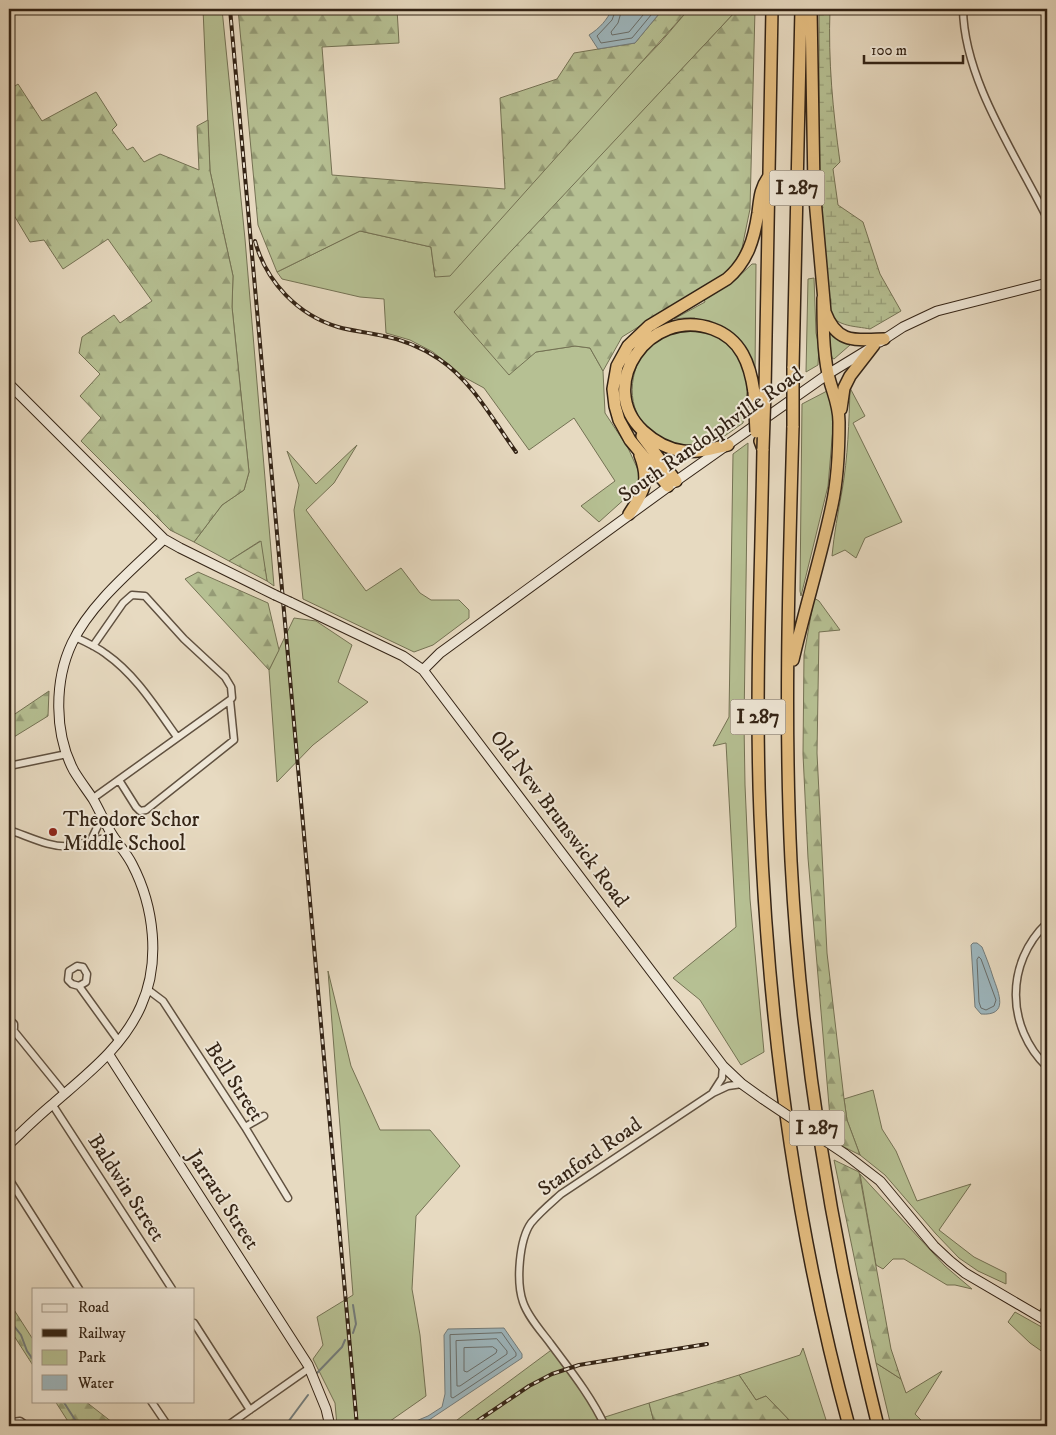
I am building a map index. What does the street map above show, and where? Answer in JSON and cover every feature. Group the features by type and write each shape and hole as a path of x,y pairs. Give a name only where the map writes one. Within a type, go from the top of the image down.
{"highway":[{"name":"I 287","path":"772,9 769,176 759,392 763,449 758,702 761,832 770,975 782,1077 803,1218 822,1315 849,1426"},
{"name":"I 287","path":"801,9 788,684 792,872 800,979 818,1131 852,1318 878,1426"},
{"path":"788,684 804,613 833,504 838,460 839,420 837,400 828,374 822,323 823,298 813,174 811,9"},
{"path":"629,514 641,496 645,484 645,468 638,451 623,429 615,406 614,382 621,356 628,346 650,326 727,279 738,270 750,249 754,236 761,187 769,176"},
{"path":"823,298 828,321 843,337 858,340 884,339"},
{"path":"672,483 640,433 628,405 626,392 628,369 637,353 648,340 664,330 693,324 720,332 737,345 748,364 759,392"},
{"path":"839,420 844,388 850,376 874,346"},
{"path":"636,424 655,441 674,450 694,451 728,445"},
{"path":"638,451 672,483"}],"main road":[{"name":"South Randolphville Road","path":"423,670 440,652 672,483 828,374 903,327 937,310 1047,283"},
{"name":"Old New Brunswick Road","path":"9,384 164,539 403,656 423,670 723,1066 742,1084 845,1154 880,1181 934,1246 965,1273 1044,1319"},
{"path":"9,1144 109,1055 142,1005 152,965 150,915 145,895 132,863 113,837 74,770 67,754 60,724 60,690 65,664 75,637 96,607 164,539"},
{"name":"Jarrard Street","path":"109,1055 308,1365 326,1409 330,1426"}],"street":[{"path":"963,9 968,49 976,77 1047,218"},
{"path":"93,646 123,603 132,596 145,596 184,639 225,677 231,687 232,698 230,700 234,740 146,810 140,811 136,807 119,780"},
{"path":"75,637 117,662 133,678 177,737"},
{"path":"92,799 230,700"},
{"path":"9,766 67,754"},
{"path":"91,840 102,817"},
{"path":"9,830 54,845 68,846 113,837"},
{"path":"1047,923 1034,938 1025,953 1017,973 1015,997 1018,1018 1023,1034 1035,1054 1047,1067"},
{"path":"79,986 118,1040"},
{"name":"Bell Street","path":"146,989 163,1001 245,1127 288,1198"},
{"path":"9,1019 14,1024 11,1034 65,1094"},
{"path":"713,1093 722,1078 723,1066"},
{"name":"Stanford Road","path":"606,1426 595,1405 536,1324 523,1302 520,1280 520,1253 530,1225 561,1194 713,1093 728,1086 742,1084"},
{"name":"Baldwin Street","path":"52,1104 171,1288"},
{"path":"245,1127 264,1116"},
{"path":"9,1179 78,1288"},
{"path":"1044,1319 1047,1306"},
{"path":"195,1325 250,1410"},
{"path":"227,1426 308,1369 308,1365"},
{"path":"153,1402 168,1426"},
{"path":"9,1424 20,1421 27,1426"}],"green space":[{"path":"203,9 222,9 245,239 274,586 267,581 260,541 229,561 194,542 222,505 244,490 249,472 232,307 233,276 210,171"},
{"path":"238,9 397,9 399,43 322,47 332,175 505,189 500,98 557,79 574,53 635,43 663,9 689,9 450,276 435,277 431,247 360,231 277,272 258,225"},
{"path":"689,9 743,9 736,11 455,312 536,352 575,346 590,348 603,371 605,413 628,448 639,472 638,487 599,522 581,506 615,481 574,418 529,450 484,388 462,376 433,352 410,340 386,333 384,299 360,297 282,279 277,272 360,231 431,247 435,277 660,43"},
{"path":"755,9 750,209 742,248 732,269 622,337 603,371 590,348 575,346 536,352 509,375 454,312 736,11"},
{"path":"819,9 830,9 832,86 840,162 833,169 838,205 863,222 880,274 901,311 870,329 837,321 830,313 819,169"},
{"path":"18,84 42,121 96,92 117,125 112,130 127,150 133,147 144,162 160,154 199,170 197,126 208,120 210,171 233,276 232,307 249,472 244,490 222,505 194,542 170,530 81,441 101,418 80,396 100,374 79,353 82,337 114,315 120,323 152,301 108,239 63,269 44,240 30,242 9,207 9,90"},
{"path":"752,264 756,264 755,372 747,352 695,321 695,318 674,319 705,302 704,299 734,281"},
{"path":"814,278 816,333 819,346 818,365 806,372 808,279"},
{"path":"826,326 838,339 850,345 834,359 832,358"},
{"path":"689,329 711,332 731,346 741,359 747,379 743,423 719,440 699,448 677,445 665,441 654,434 639,417 632,396 635,371 643,353 662,335"},
{"path":"850,388 865,416 853,423 902,522 865,538 856,558 845,550 832,556 846,465"},
{"path":"827,391 834,416 828,486 801,596 802,404"},
{"path":"748,443 744,723 745,785 750,899 764,1052 741,1065 700,1000 673,978 736,927 726,743 713,746 729,717 733,454"},
{"path":"357,445 334,483 306,510 366,591 401,568 420,593 431,600 459,600 469,610 469,618 433,645 414,652 303,599 294,510 299,485 287,451 316,484"},
{"path":"261,541 267,581 229,561"},
{"path":"198,572 268,603 279,650 269,670 185,579"},
{"path":"814,598 819,601 840,630 819,632 817,753 827,953 847,1120 860,1155 832,1141 808,858 803,754 804,655"},
{"path":"294,618 316,621 352,645 338,682 368,702 313,745 277,782 269,670"},
{"path":"49,691 48,716 9,740 9,718"},
{"path":"328,971 351,1066 380,1130 430,1130 460,1166 416,1216 412,1289 420,1335 426,1396 383,1426 337,1426 335,1403 313,1359 323,1345 317,1317 353,1295"},
{"path":"873,1090 882,1129 896,1151 917,1201 971,1184 939,1230 974,1257 1006,1273 1006,1284 978,1271 959,1258 885,1175 860,1155 847,1120 844,1099"},
{"path":"834,1160 859,1172 891,1349 901,1379 876,1363"},
{"path":"860,1174 945,1266 972,1289 947,1285 904,1259 893,1259 883,1269 876,1265"},
{"path":"9,1302 32,1338 32,1364 9,1328"},
{"path":"1015,1312 1047,1330 1047,1355 1030,1343 1008,1322"},
{"path":"554,1348 602,1418 649,1403 655,1426 449,1426"},
{"path":"803,1348 828,1426 807,1426 807,1424 791,1422 766,1396 756,1400 739,1375 800,1355"},
{"path":"876,1363 901,1379 906,1393 942,1371 915,1414 922,1421 918,1426 891,1426"},
{"path":"739,1375 756,1400 766,1396 791,1422 808,1424 807,1426 655,1426 649,1403"},
{"path":"56,1402 86,1402 117,1426 71,1426"}],"water":[{"path":"612,9 663,9 635,43 598,49 589,35 597,30"},
{"path":"977,943 982,947 998,990 999,1008 990,1014 981,1014 975,1007 971,945"},
{"path":"504,1328 522,1354 522,1358 420,1426 404,1426 428,1416 442,1407 445,1394 444,1335 448,1329"}],"waterway":[{"path":"353,1305 356,1324 353,1333"},
{"path":"9,1312 14,1326 21,1335 32,1358"},
{"path":"316,1374 342,1347 345,1340"},
{"path":"285,1426 308,1395"},
{"path":"64,1402 79,1426"}],"railway":[{"path":"230,9 357,1426"},
{"path":"255,241 260,256 276,283 286,295 310,314 323,322 338,327 387,337 418,347 451,368 472,390 516,452"},
{"path":"470,1426 529,1386 552,1374 579,1365 707,1344"},
{"path":"492,1426 528,1426"}],"place":[{"name":"Theodore Schor Middle School","path":"53,832"}]}
